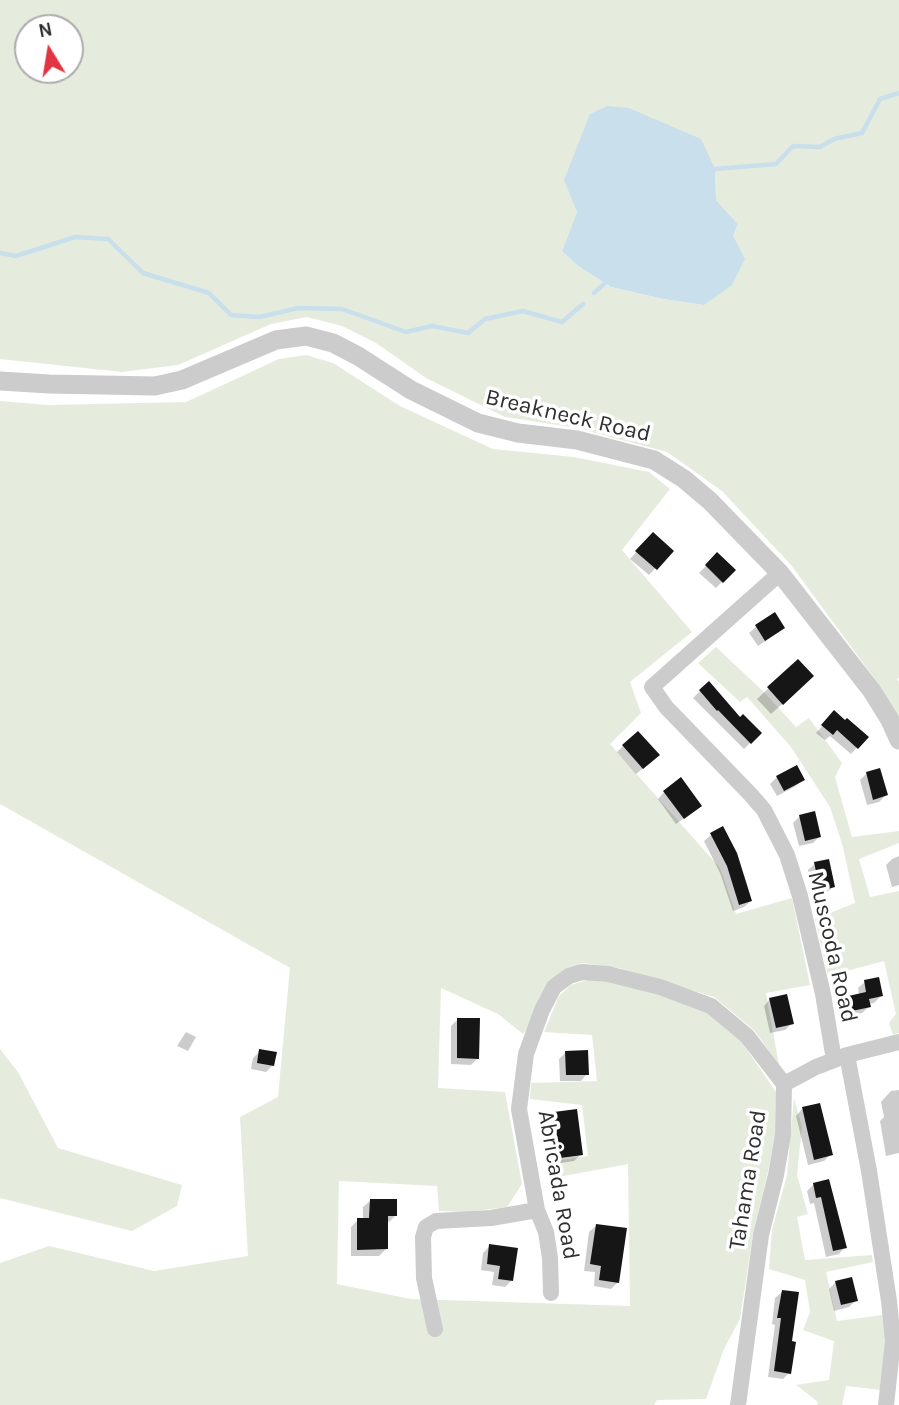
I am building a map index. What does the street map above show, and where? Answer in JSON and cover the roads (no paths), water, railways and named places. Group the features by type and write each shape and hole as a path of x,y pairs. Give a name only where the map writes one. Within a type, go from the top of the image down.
{"street":[{"name":"Breakneck Road","path":"0,381 155,386 182,380 276,340 306,336 333,343 411,390 478,423 518,433 577,440 654,460 684,479 710,501 780,573 872,691 899,740"},
{"name":"Muscoda Road","path":"780,573 652,687 666,707 764,810 787,855 800,896 869,1171 893,1341 886,1405"},
{"name":"Abricada Road","path":"551,1293 546,1232 537,1210 519,1109 526,1054 542,1010 554,987 569,976 582,972 608,974 660,987 711,1006 747,1036 784,1084"},
{"name":"Tahama Road","path":"738,1405 761,1235 783,1135 784,1084 840,1057 899,1042"},
{"path":"435,1329 424,1278 426,1227 436,1221 491,1218 537,1210"}],"water":[{"path":"607,106 629,108 701,139 715,169 716,200 738,224 733,236 745,259 732,285 704,305 611,287 578,266 562,251 577,212 564,180 590,114"}],"waterway":[{"path":"715,169 776,164 793,146 820,147 834,139 862,133 880,99 899,93"},
{"path":"0,253 16,256 75,237 108,239 143,273 209,293 231,315 260,317 298,308 342,309 406,332 432,326 468,333 485,319 523,311 562,322 583,304"},
{"path":"594,293 605,283"}]}
